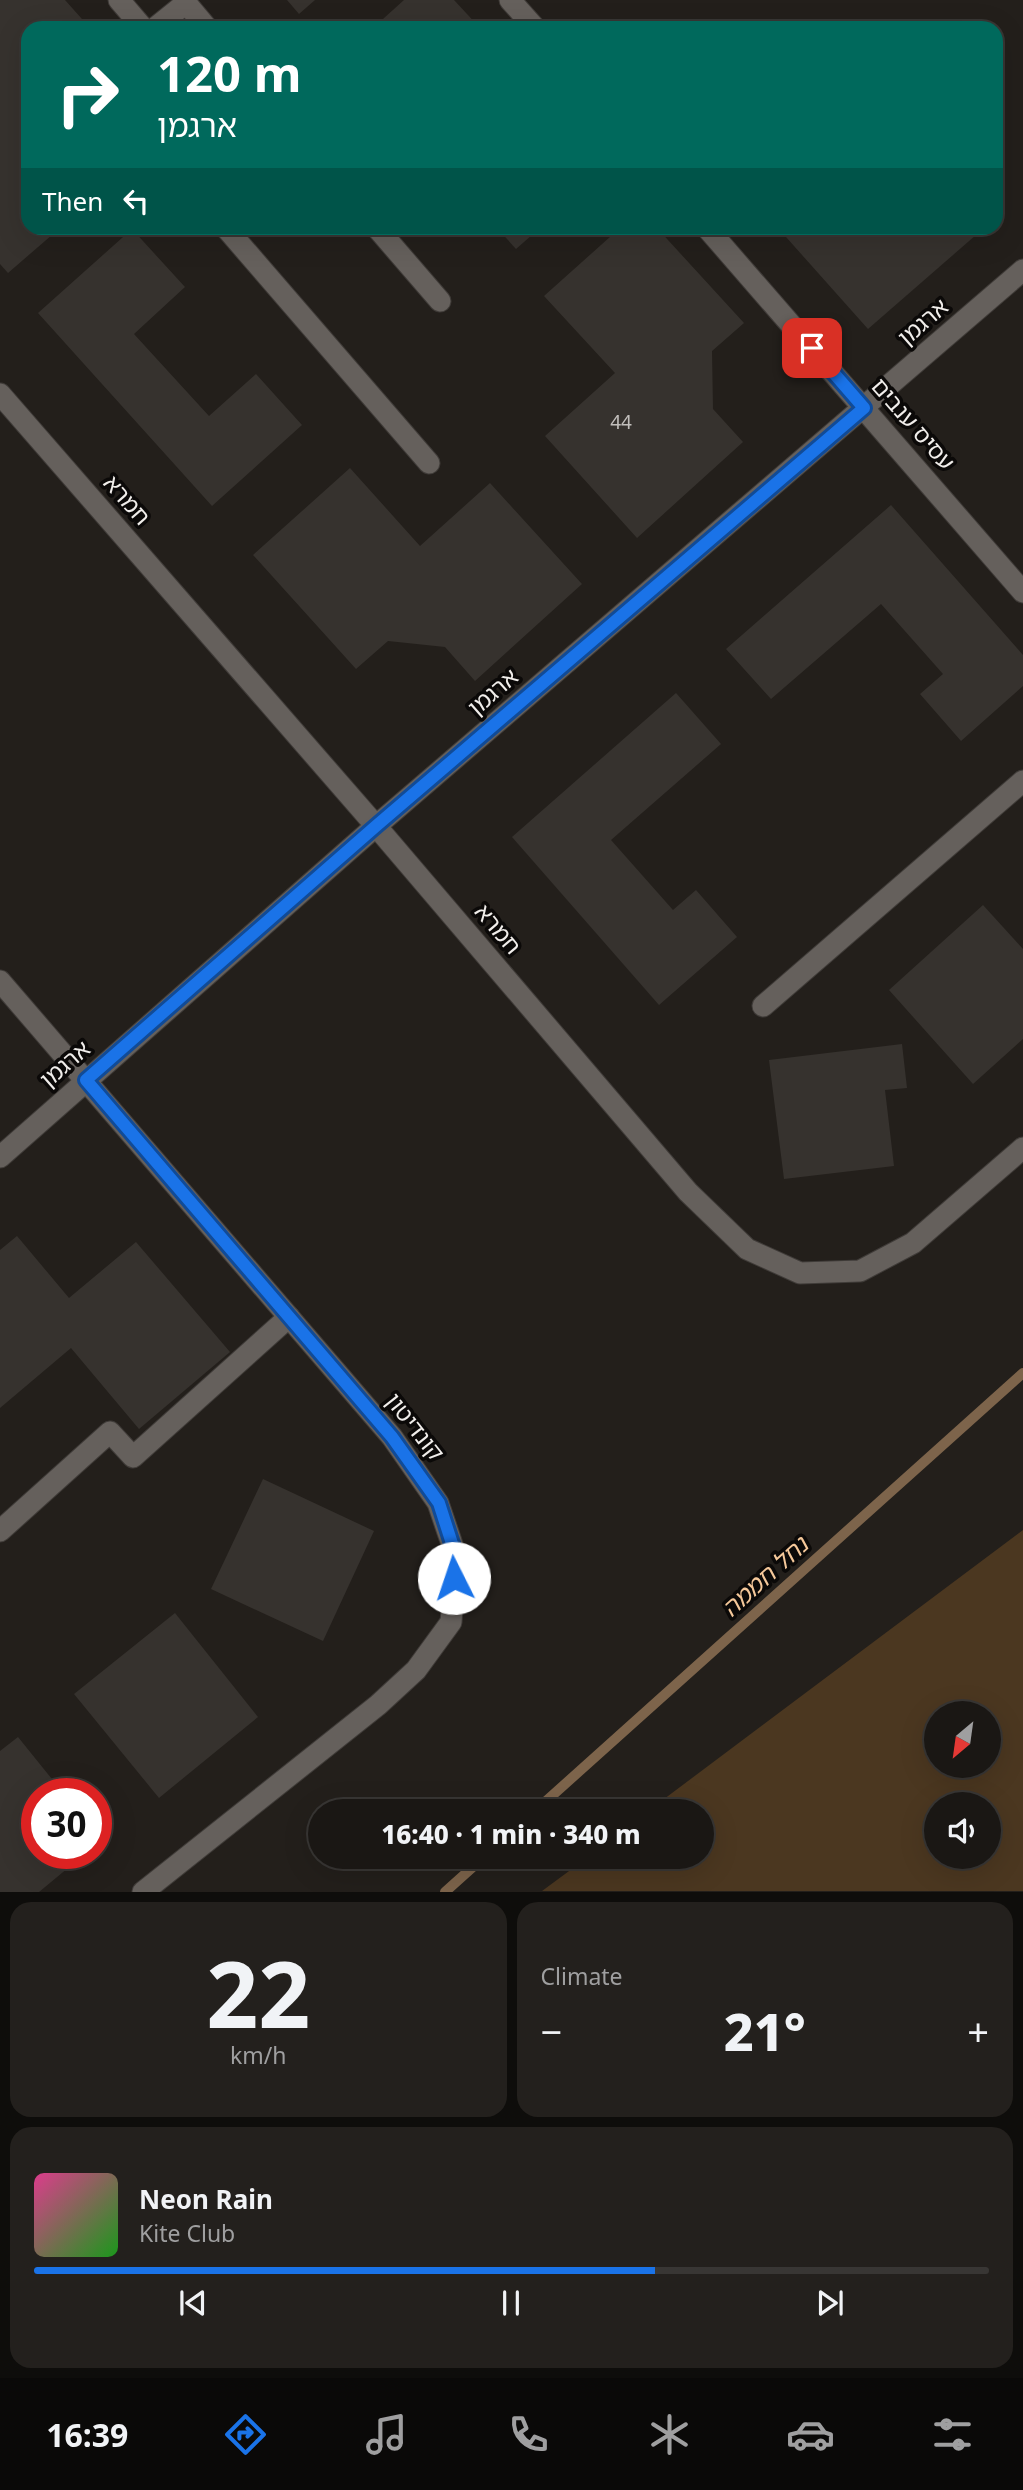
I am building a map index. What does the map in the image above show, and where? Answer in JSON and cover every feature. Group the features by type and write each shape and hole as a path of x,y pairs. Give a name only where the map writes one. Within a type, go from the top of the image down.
{"street":[{"path":"119,0 137,21"},
{"path":"510,0 529,21"},
{"path":"164,21 186,3 201,21"},
{"path":"232,235 429,463"},
{"path":"383,235 440,302"},
{"name":"עסיס ענבים","path":"713,235 1023,592"},
{"name":"ארגמן","path":"0,1157 376,826 1023,270"},
{"name":"חמרא","path":"0,394 376,826 688,1192 747,1249 800,1273 860,1271 913,1243 1023,1147"},
{"path":"763,1006 1023,781"},
{"name":"קונדיטון","path":"0,981 392,1437 439,1503 456,1556 450,1622 416,1670 378,1705 143,1892"},
{"path":"0,1531 110,1432 133,1457 289,1317"}],"shaded area":[{"path":"1023,1530 1023,1891 542,1891 572,1869 714,1869 714,1799 664,1799"}],"building":[{"path":"0,0 65,0 84,21 21,21 21,235 52,235 8,273 0,264"},
{"path":"287,0 315,0 299,14"},
{"path":"404,0 454,0 474,21 381,21"},
{"path":"125,235 137,235 185,287 134,334 209,416 256,374 302,425 212,506 38,313"},
{"path":"503,235 532,235 516,249"},
{"path":"612,235 663,235 744,323 712,351 713,409 743,442 637,538 545,436 615,373 544,296"},
{"path":"784,235 976,235 868,329"},
{"path":"350,468 420,546 490,483 582,584 475,681 445,647 388,641 356,669 253,555"},
{"path":"891,505 1023,655 1023,686 961,741 920,694 943,674 881,604 771,699 726,649"},
{"path":"676,693 721,744 611,840 673,910 696,890 737,937 659,1005 512,837"},
{"path":"983,905 1023,949 1023,1039 973,1084 889,990"},
{"path":"902,1044 907,1088 885,1090 894,1166 784,1179 769,1060"},
{"path":"17,1236 69,1298 136,1242 230,1352 139,1429 71,1348 0,1408 0,1250"},
{"path":"263,1479 374,1531 323,1641 211,1589"},
{"path":"175,1613 258,1717 159,1798 74,1694"},
{"path":"18,1737 51,1778 21,1778 21,1869 67,1869 39,1892 0,1892 0,1751"}],"waterway":[{"name":"נחל חממה","path":"548,1799 1023,1373"},
{"name":"נחל חממה","path":"445,1892 471,1869"}],"route":[{"path":"454,1578 456,1556 439,1503 392,1437 86,1080 376,826 864,408 812,348"}]}
